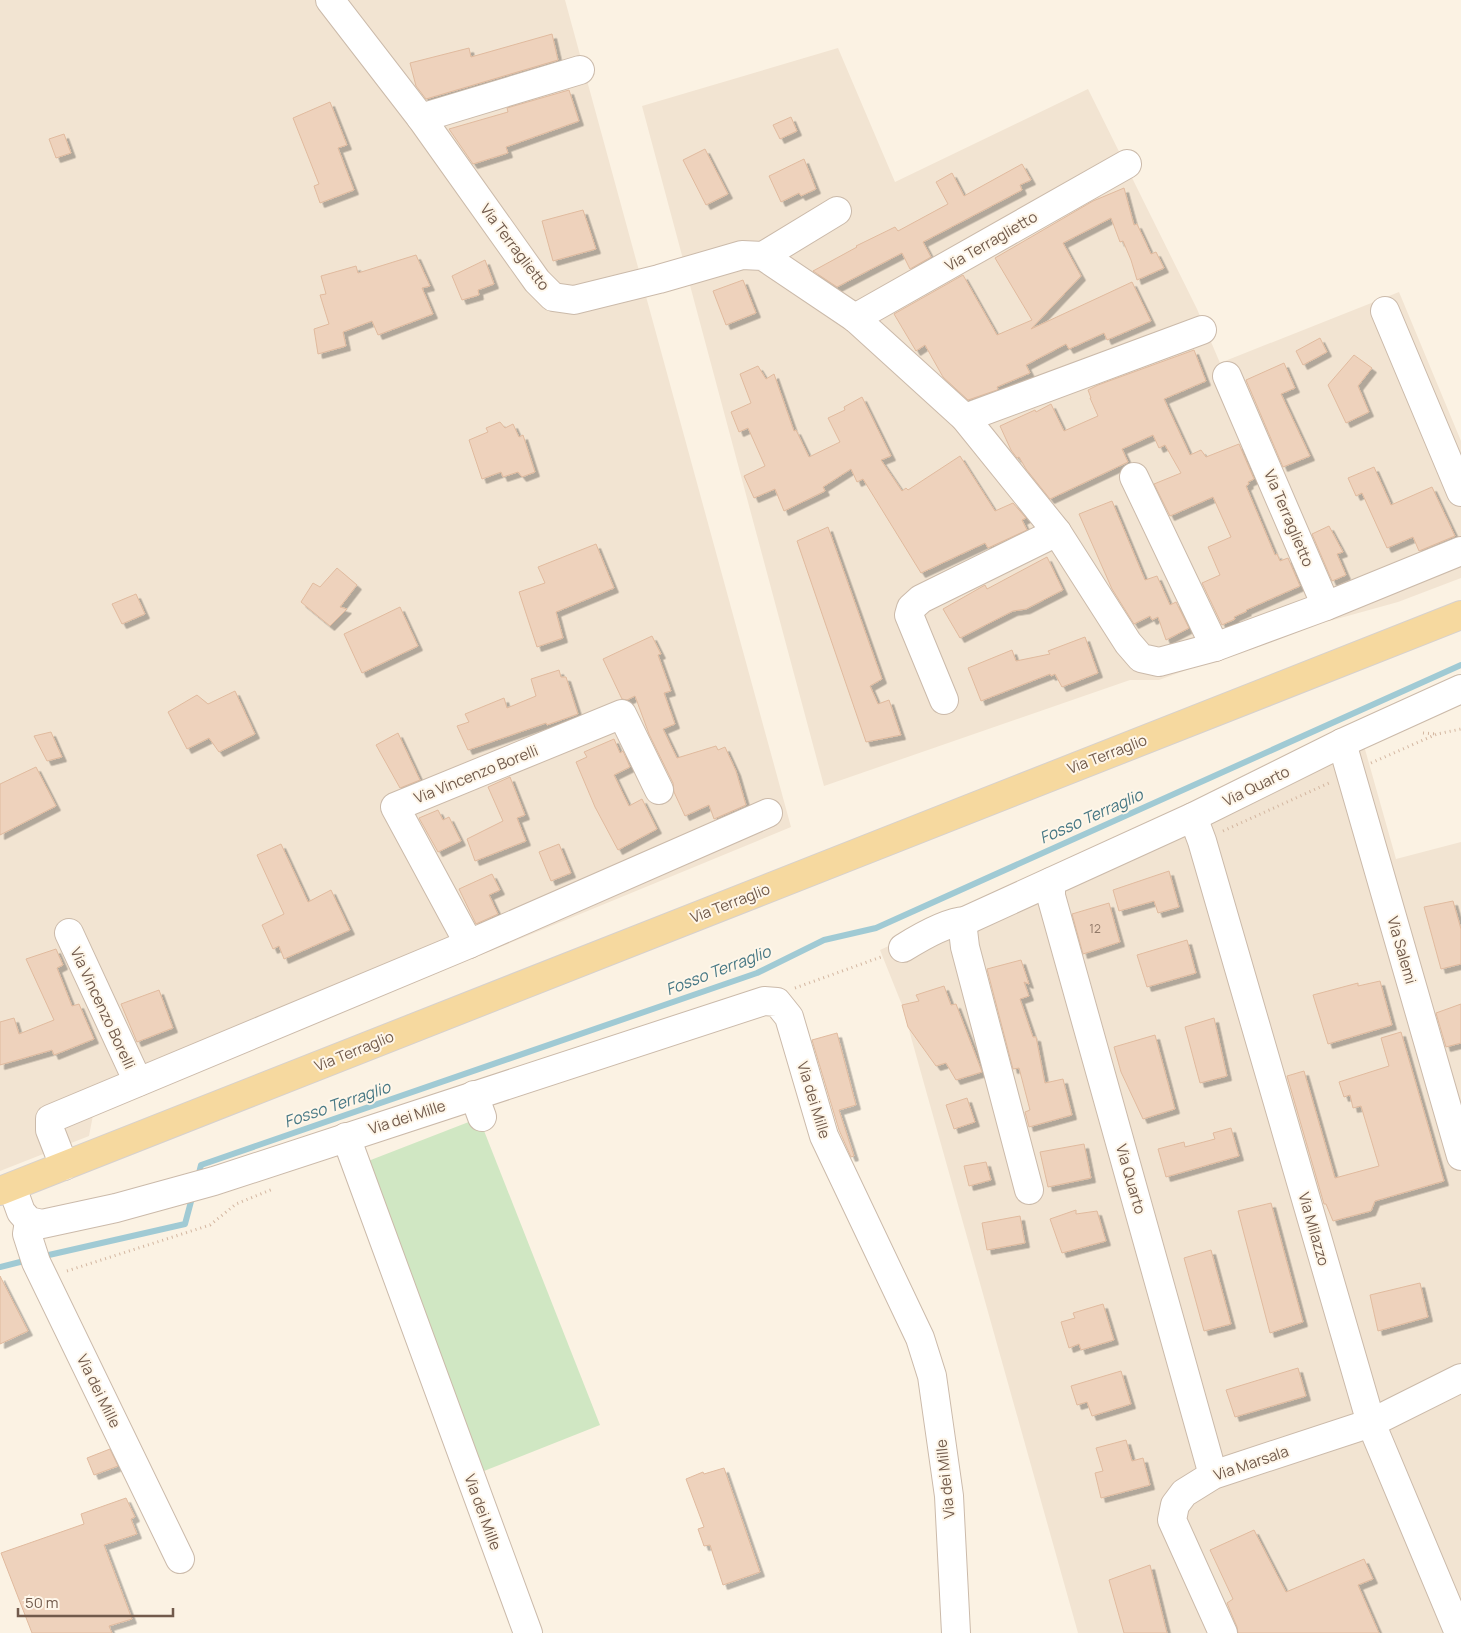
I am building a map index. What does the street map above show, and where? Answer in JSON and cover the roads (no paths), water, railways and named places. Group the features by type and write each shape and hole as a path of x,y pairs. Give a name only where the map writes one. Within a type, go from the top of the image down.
{"main road":[{"name":"Via Terraglio","path":"6,1189 1461,615"}],"street":[{"name":"Via Terraglietto","path":"330,0 421,118 536,281 553,297 574,300 659,279 718,261 742,256 763,256 837,211"},
{"path":"421,118 580,70"},
{"name":"Via Terraglietto","path":"855,318 1127,164"},
{"path":"763,256 855,318 965,418 1057,532 1128,643 1140,658 1160,662 1215,647 1326,606 1461,551"},
{"path":"1385,311 1461,492"},
{"path":"965,418 1202,330"},
{"name":"Via Terraglietto","path":"1227,376 1326,606"},
{"path":"1134,478 1215,647"},
{"path":"944,700 909,615 911,608 921,599 1057,532"},
{"name":"Via Quarto","path":"903,948 957,921 964,921 1193,817 1342,744 1461,689"},
{"name":"Via Vincenzo Borelli","path":"469,944 395,807 622,714 659,790"},
{"name":"Via Salemi","path":"1342,744 1461,1156"},
{"name":"Via Vincenzo Borelli","path":"64,1166 50,1130 50,1119 469,944 768,813"},
{"name":"Via Milazzo","path":"1193,817 1371,1423 1459,1633"},
{"name":"Via Quarto","path":"1051,882 1050,892 1213,1475"},
{"path":"964,921 965,947 1029,1190"},
{"name":"Via Vincenzo Borelli","path":"69,933 138,1082"},
{"name":"Via dei Mille","path":"32,1242 42,1224 116,1208 180,1191 346,1137 478,1106 652,1049 764,1001 778,1002 789,1017 824,1136 920,1338 932,1376 949,1496 956,1633"},
{"name":"Via dei Mille","path":"346,1137 528,1633"},
{"name":"Via dei Mille","path":"6,1189 21,1212 32,1242 180,1559"},
{"name":"Via Marsala","path":"1223,1633 1172,1520 1175,1505 1184,1493 1213,1475 1371,1423 1461,1378"}],"waterway":[{"name":"Fosso Terraglio","path":"198,1177 201,1165 757,973 824,940 876,928 1461,665"},
{"name":"Fosso Terraglio","path":"40,1257 185,1224 193,1194"},
{"name":"Fosso Terraglio","path":"0,1267 28,1260"}]}
